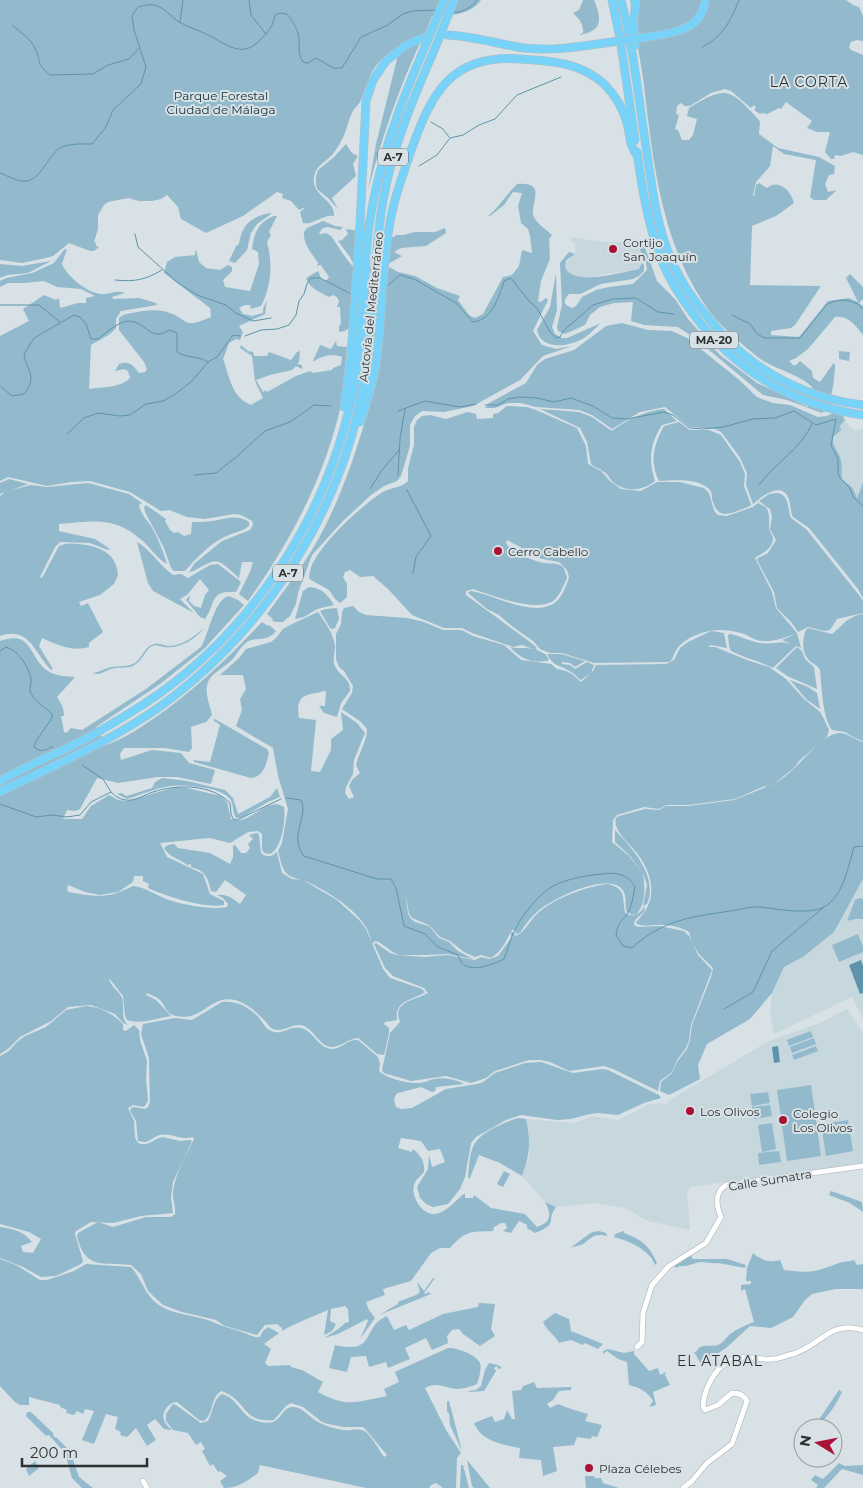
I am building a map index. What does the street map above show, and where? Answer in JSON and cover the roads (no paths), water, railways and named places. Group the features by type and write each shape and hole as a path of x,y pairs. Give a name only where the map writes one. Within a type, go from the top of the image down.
{"highway":[{"name":"Autovía del Mediterráneo","path":"0,781 98,732 145,703 177,680 205,656 257,599 299,536 321,492 338,449 352,397 356,337 372,207 381,164 394,124 444,0"},
{"name":"Autovía del Mediterráneo","path":"0,792 103,741 157,708 211,663 239,636 265,605 294,565 323,512 342,466 356,422 363,391 370,339 375,267 383,200 394,155 410,107 454,0"},
{"name":"MA-20","path":"612,0 620,38 643,199 661,260 668,276 684,302 711,337 739,364 776,388 803,400 863,415"},
{"name":"MA-20","path":"622,0 653,195 668,253 688,292 712,323 736,348 756,365 798,388 826,397 863,405"},
{"path":"635,76 639,70 634,18 636,0"},
{"path":"447,35 466,36 525,48 544,49 605,44 681,31 700,18 705,0"},
{"path":"356,337 357,256 364,112 373,80 386,61 406,46 422,38"},
{"path":"342,466 350,454 374,373 391,215 421,123 437,92 456,73 467,67 493,59 513,58 562,63 584,70 612,92 627,123 632,148 637,154"}],"street":[{"name":"Calle Sumatra","path":"637,1347 642,1342 643,1312 652,1285 669,1266 681,1257 693,1252 710,1237 721,1217 717,1204 719,1192 722,1188 726,1185 863,1166"},
{"path":"684,1488 707,1463 732,1444 747,1401 739,1394 732,1393 712,1408 704,1409 703,1402 709,1383 723,1365 739,1357 774,1359 794,1354 832,1331 847,1326 863,1330"},
{"path":"143,1480 148,1488"},
{"path":"691,1488 692,1481"}],"waterway":[{"path":"180,22 183,0"},
{"path":"249,0 251,15 266,34"},
{"path":"452,12 466,9 477,0"},
{"path":"702,47 721,33 739,0"},
{"path":"0,173 17,180 27,181 37,176 60,148 92,144 106,127 113,110 141,84 146,67 134,30 132,16 138,7 158,6 182,24 229,46 242,49 255,45 269,31 275,15 280,13 287,14 298,34 299,53 303,62 308,63 316,58 333,68 342,68 361,37 386,26 403,14 412,11 435,10"},
{"path":"12,25 33,44 41,65 50,75 93,74 108,65 129,59 140,47"},
{"path":"419,166 437,155 450,138 463,135 479,125 495,119 517,95 561,77"},
{"path":"431,122 443,129 449,137"},
{"path":"135,234 138,247 177,282 197,295 226,305 236,313 253,321 271,318"},
{"path":"115,280 140,280 162,270"},
{"path":"386,287 400,275 414,279 456,303 473,322 480,320 490,312 494,307 504,281 511,278 528,300 537,308 550,332 556,338 560,337 563,331 593,305 613,299 636,298 658,312 674,314"},
{"path":"245,336 261,330 277,329 289,325 296,315 299,301 311,278 320,278 353,295"},
{"path":"732,315 750,324 757,334 765,338 800,338 827,304 846,300 858,304 863,309"},
{"path":"0,305 39,305 60,322"},
{"path":"0,386 12,396 24,394 31,378 24,354 34,338 74,315 80,317 86,324 91,339 98,339 117,325 130,321 155,334 170,330 177,333 177,352 208,362"},
{"path":"67,434 84,418 98,413 120,416 130,415 146,404 163,401 174,395 192,381 208,362 217,357 233,335 240,336"},
{"path":"485,405 498,405 508,399 519,397 537,398 554,402 571,398 593,406 612,418 627,419 664,412 673,415 690,428 703,429 723,427 753,419 775,418 794,411 816,425 836,419 831,445 838,459 838,474 849,487 854,498 863,506"},
{"path":"398,411 425,401 460,407 476,404"},
{"path":"195,475 216,473 265,431 290,422 314,405 331,406"},
{"path":"398,475 400,439 405,409"},
{"path":"759,485 795,448 812,424"},
{"path":"370,489 382,470 399,450"},
{"path":"407,490 431,536 416,557 413,573"},
{"path":"0,651 6,647 15,652 22,660 30,674 30,690 32,694 52,714 52,718 34,747 38,750 53,747"},
{"path":"82,765 103,779 111,792"},
{"path":"0,804 36,817 52,815 67,817 80,815 91,802 111,792 120,799 129,800 163,789 194,787 213,792 230,803 233,819 237,820 281,799"},
{"path":"286,798 301,800 303,806 298,841 304,856 377,879 391,879 396,888 404,926 425,934 438,947 458,955 465,966 476,968 504,959 513,933 526,912 548,889 564,881 607,873 621,875 629,879 635,887 632,901 629,911 619,925 616,935 623,946 632,948 654,931 690,918 752,907 801,911 810,911 824,907 836,896 840,889 854,847 863,846"},
{"path":"724,1009 753,992 772,951 824,907"}],"place":[{"name":"Cortijo San Joaquín","path":"613,249"},
{"name":"Cerro Cabello","path":"498,551"},
{"name":"Los Olivos","path":"690,1111"},
{"name":"Colegio Los Olivos","path":"783,1120"},
{"name":"Plaza Célebes","path":"589,1468"}],"district":[{"name":"LA CORTA","path":"809,82"},
{"name":"EL ATABAL","path":"720,1361"}],"park label":[{"name":"Parque Forestal Ciudad de Málaga","path":"221,102"}]}
